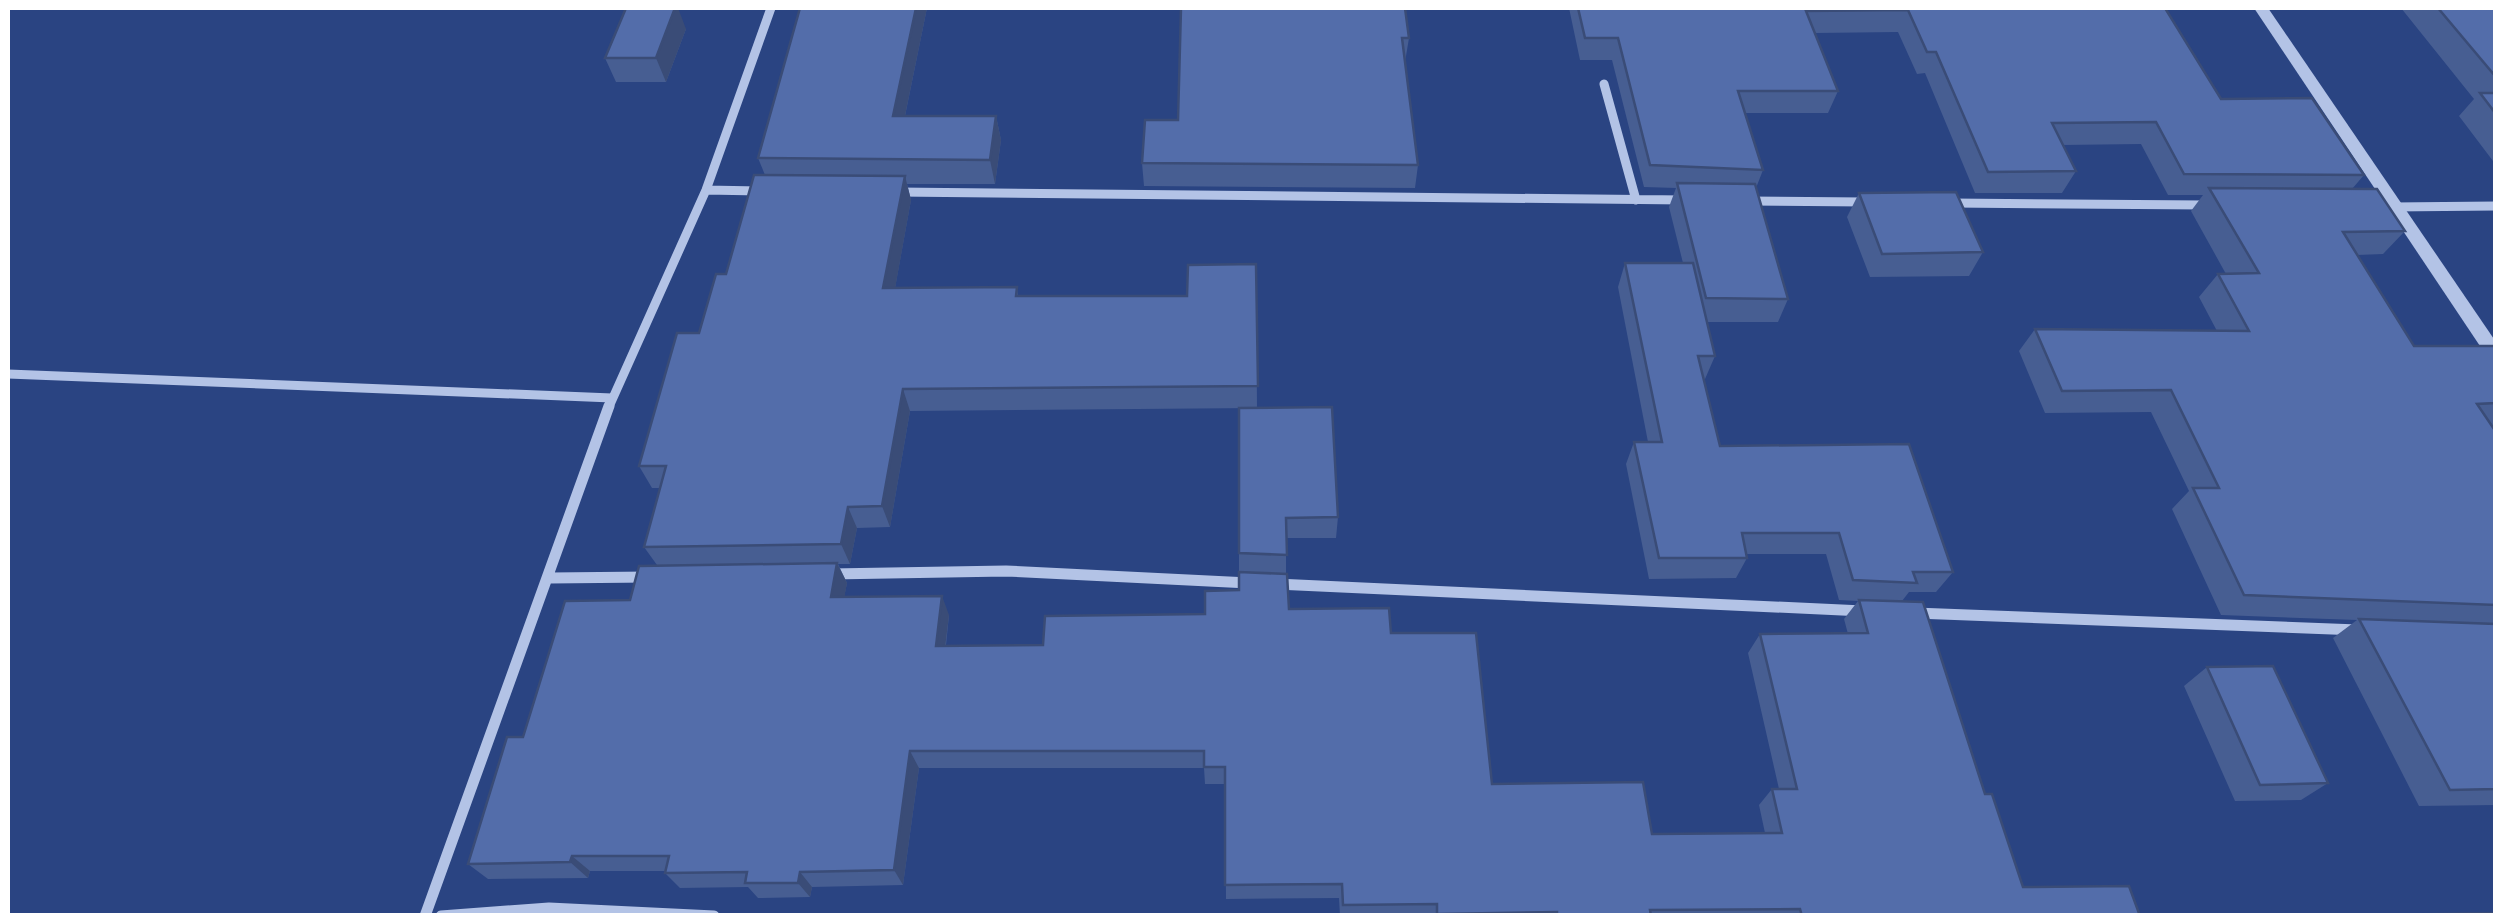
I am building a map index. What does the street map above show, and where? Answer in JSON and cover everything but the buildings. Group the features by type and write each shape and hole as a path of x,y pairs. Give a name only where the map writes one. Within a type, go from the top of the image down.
{"street":[{"path":"425,916 612,398 706,190 771,8"},
{"path":"2262,8 2496,356"},
{"path":"1604,84 1636,200"},
{"path":"706,190 766,191"},
{"path":"884,192 1696,200"},
{"path":"1735,201 1875,202"},
{"path":"1934,202 2214,205"},
{"path":"2373,207 2496,206"},
{"path":"8,374 612,398"},
{"path":"808,574 1006,571 1885,611"},
{"path":"550,578 669,576"},
{"path":"1905,612 2377,631"},
{"path":"441,916 549,908 714,916"}]}
